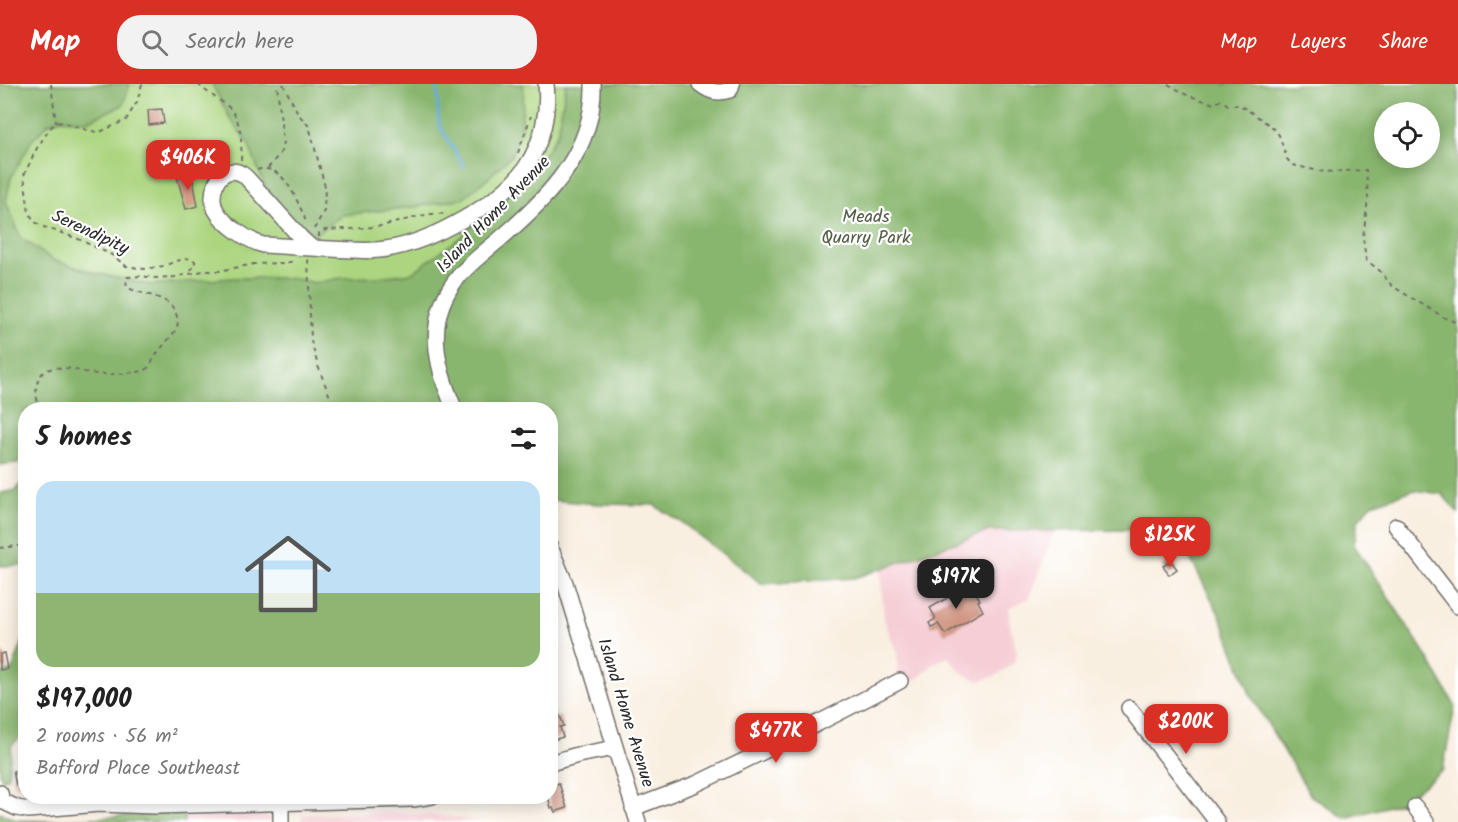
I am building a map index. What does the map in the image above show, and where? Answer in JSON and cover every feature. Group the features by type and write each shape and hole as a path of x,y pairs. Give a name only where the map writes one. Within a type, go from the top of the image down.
{"street":[{"path":"314,247 301,238 246,174 230,172 222,175 217,181 213,197 217,213 244,237 256,243 314,247 372,250 408,244 454,224 486,204 516,179 535,150 545,122 546,84"},
{"name":"Island Home Avenue","path":"452,402 436,352 436,332 443,302 460,274 533,209 572,162 589,124 593,104 593,84"},
{"path":"700,84 706,89 719,93 730,90 732,84"},
{"path":"1396,526 1458,606"},
{"name":"Island Home Avenue","path":"558,567 636,815"},
{"path":"636,815 900,681"},
{"path":"1129,708 1217,822"},
{"path":"558,761 615,748"},
{"path":"0,793 2,801 28,810 99,804 156,806 218,804"},
{"path":"281,804 281,822"},
{"path":"1415,807 1426,822"}],"path":[{"path":"51,84 56,123 62,122 91,131 102,131 126,120 137,102 142,84"},
{"path":"198,84 234,113 240,126 241,163 246,174 268,168 281,152 277,84"},
{"path":"283,84 299,116 309,126 324,187 324,211 314,230 311,341 332,402"},
{"path":"1167,84 1187,95 1214,104 1221,100 1228,105 1239,105 1246,109 1271,126 1279,135 1287,159 1292,165 1324,171 1366,170 1368,198 1364,238 1366,260 1379,270 1392,286 1445,318 1458,323"},
{"path":"516,159 533,109"},
{"name":"Serendipity","path":"56,123 44,135 24,175 29,213 35,222 112,255 126,266 144,268 164,266 190,258 195,261 195,266 186,274"},
{"path":"268,168 288,183 307,223 307,229 314,230"},
{"path":"37,402 35,388 37,381 46,371 52,368 95,374 148,369 158,352 177,329 176,313 168,302 127,287 127,277 164,278 254,264 283,263 314,247 325,230 377,226 430,213 449,213"},
{"path":"0,548 18,546"}],"shaded area":[{"path":"1055,530 1029,598 1009,608 1009,620 1017,653 1015,662 996,676 979,681 962,673 948,657 936,662 917,679 910,681 898,672 897,653 884,620 880,569 989,531"},
{"path":"261,811 271,818 272,822 122,822"},
{"path":"401,812 447,816 479,822 300,822 303,815"}],"green space":[{"path":"0,84 578,84 560,144 436,283 0,348"},
{"name":"Meads Quarry Park","path":"0,84 130,84 123,105 87,121 61,119 49,123 32,140 11,178 6,201 21,238 53,260 99,274 150,285 233,278 292,278 315,283 342,278 412,273 462,236 546,152 558,132 566,84 1458,84 1458,513 1442,494 1413,490 1372,504 1358,520 1354,545 1428,658 1455,706 1443,770 1400,803 1345,818 1311,796 1250,694 1221,618 1187,552 1155,530 989,531 854,578 762,584 684,524 654,505 558,501 558,402 18,402 18,463 0,465"},
{"path":"212,84 523,84 521,129 511,156 463,198 422,206 343,215 314,235 305,235 290,220 263,182 248,143 231,120"},
{"path":"18,488 18,565 0,566 0,493"},
{"path":"18,654 18,740 12,745 8,777 2,780 0,774 0,674 12,670"},
{"path":"184,812 184,822 0,822 0,813 16,820 48,821"}],"building":[{"path":"162,109 164,123 149,125 148,110"},
{"path":"191,173 198,206 186,209 177,177"},
{"path":"1171,561 1177,569 1169,575 1163,566"},
{"path":"971,584 983,611 945,634 938,624 931,627 929,623 935,617 930,608"},
{"path":"4,653 7,669 0,670 0,654"},
{"path":"560,716 564,726 560,727 563,737 558,739 558,717"},
{"path":"18,770 18,785 16,785 13,771"},
{"path":"558,783 567,808 555,812 550,804 558,804"}],"waterway":[{"path":"437,84 439,125 464,167"}]}
